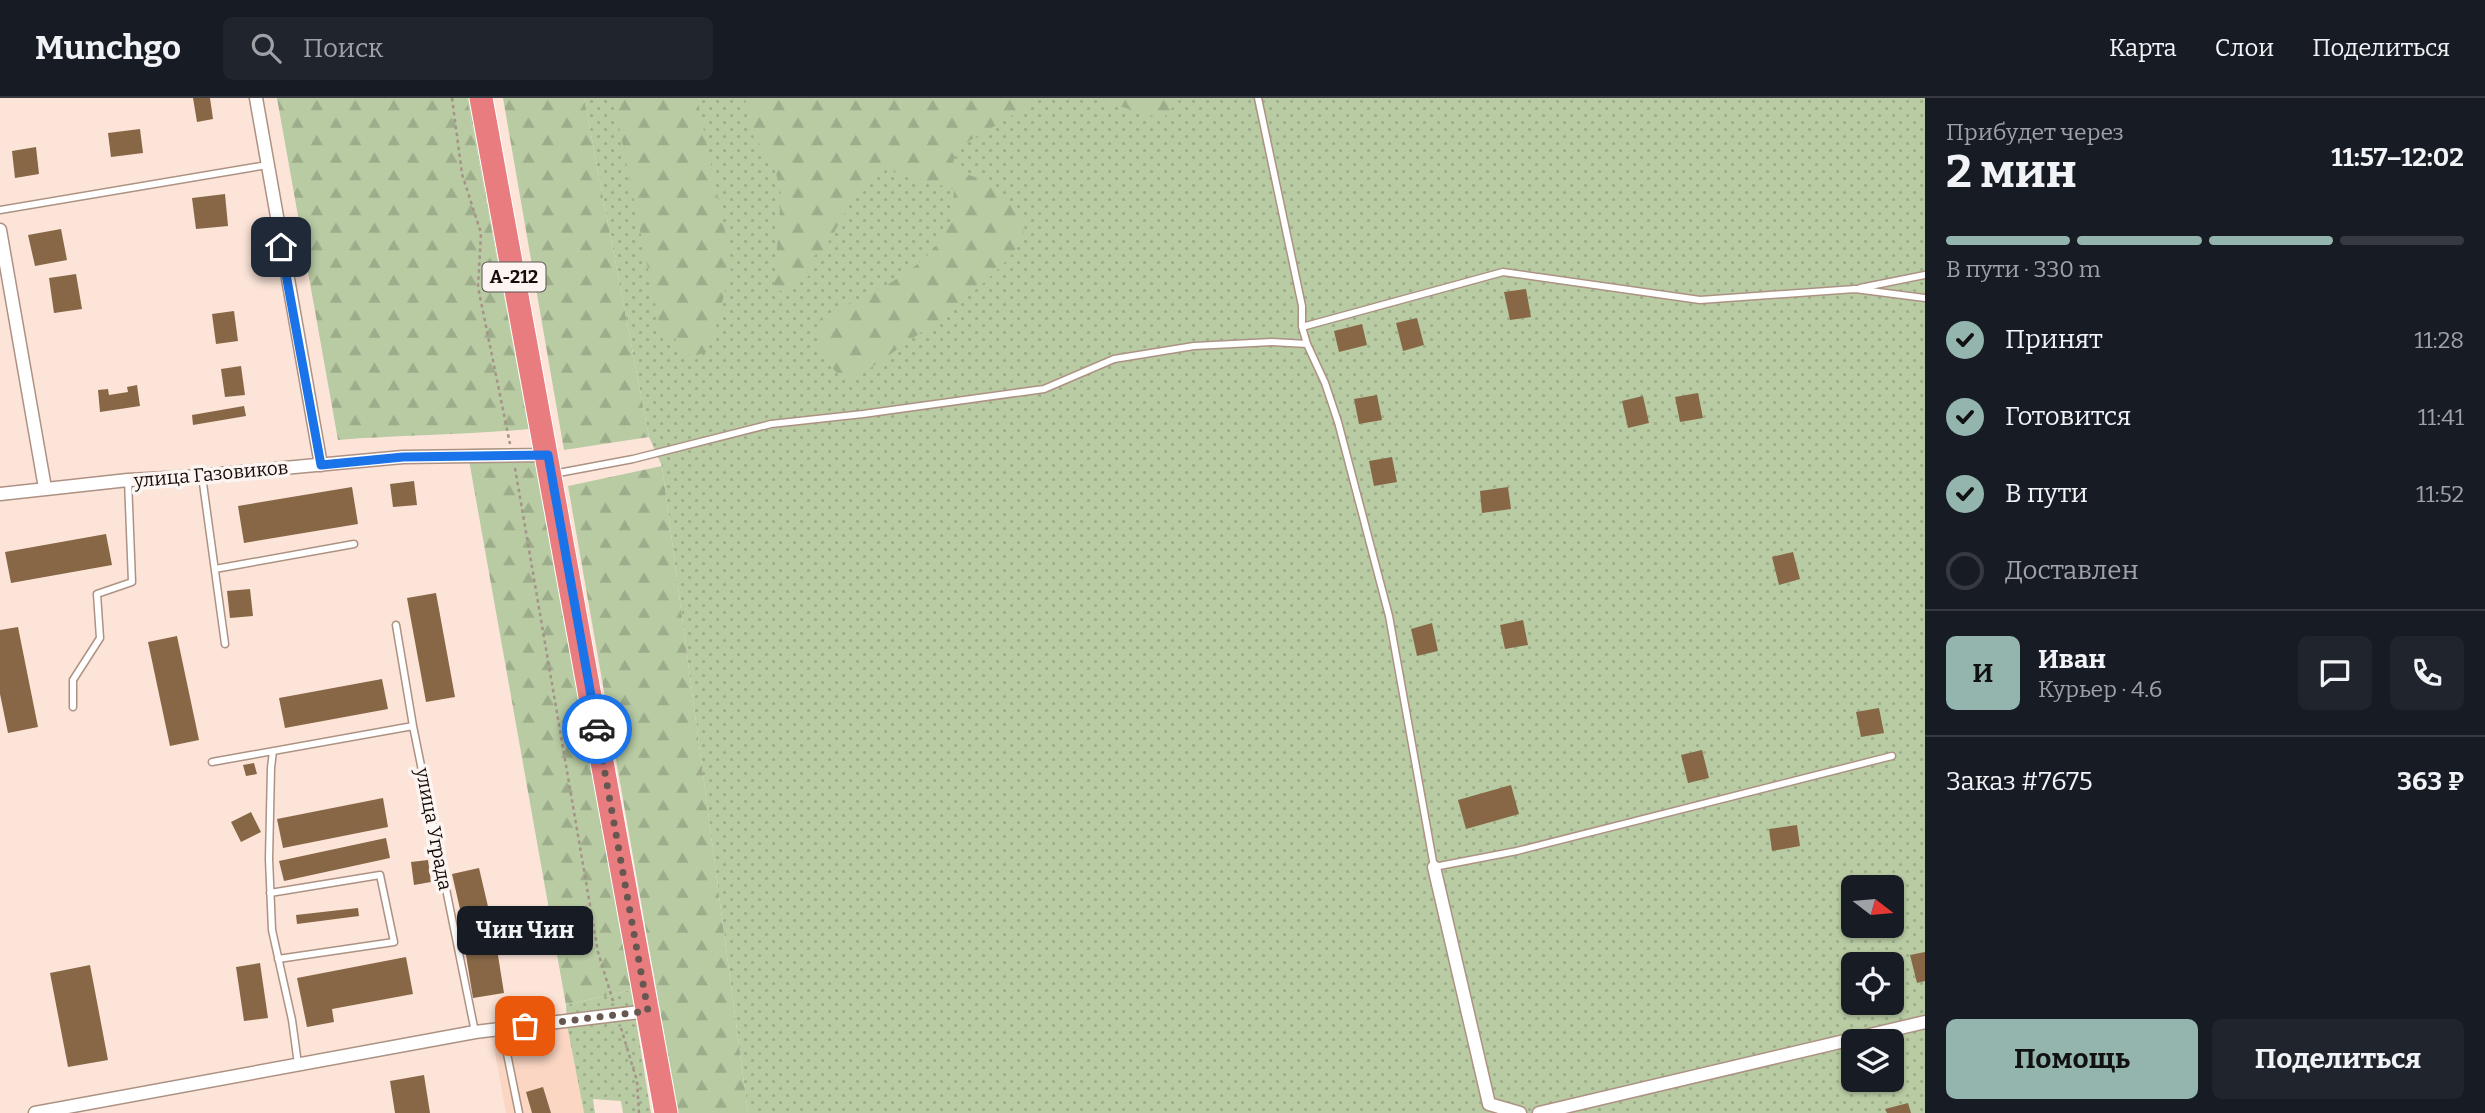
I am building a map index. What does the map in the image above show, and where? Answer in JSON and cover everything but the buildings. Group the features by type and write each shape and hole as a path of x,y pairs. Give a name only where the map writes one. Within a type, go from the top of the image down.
{"highway":[{"name":"А-212","path":"481,98 666,1113"}],"street":[{"path":"256,98 321,465"},
{"path":"0,230 45,488"},
{"name":"улица Газовиков","path":"0,494 128,480 202,476 403,457 512,456 549,465"},
{"path":"1434,867 1489,1104 1520,1113"},
{"path":"35,1113 475,1032 648,1011"},
{"path":"1539,1113 1925,1022"}],"lane":[{"path":"1258,98 1302,306 1302,327 1338,422 1389,616 1434,867 1517,851 1892,756"},
{"path":"0,210 267,165"},
{"path":"1302,327 1503,272 1700,300 1855,289 1925,275"},
{"path":"1855,289 1925,298"},
{"path":"549,465 634,458 771,424 863,414 1044,388 1114,359 1194,346 1272,342 1307,344"},
{"path":"202,476 225,644"},
{"path":"73,707 73,680 100,638 97,594 132,582 128,480"},
{"path":"215,569 354,544"},
{"name":"улица Уграда","path":"396,625 413,726 475,1032"},
{"path":"212,762 413,726"},
{"path":"273,751 270,893 272,930 292,1020 298,1065"},
{"path":"270,893 380,874 394,943 278,960"},
{"path":"502,1029 519,1113"}],"path":[{"path":"452,98 462,174 481,233 478,287 501,391 598,952 637,1081 639,1113"}],"shaded area":[{"path":"567,1025 584,1113 506,1113 492,1037"}],"green space":[{"path":"277,98 467,98 529,429 338,440"},
{"path":"467,98 474,98 536,427 529,429"},
{"path":"503,98 584,98 649,437 564,450"},
{"path":"584,98 1925,98 1925,1113 748,1113 662,466 649,437"},
{"path":"613,98 697,98 732,264 707,352 693,356 680,352 675,338 661,332"},
{"path":"745,98 1042,98 959,147 953,162 963,173 993,183 1025,220 1023,236 1013,253 973,293 852,381 843,377 830,364 821,347 820,319 894,281 927,255 950,222 954,189 886,170 872,176 861,184 824,250 812,257 811,274 789,292 774,290 781,195 774,164 749,130"},
{"path":"1092,98 1180,98 1163,119"},
{"path":"499,448 537,454 631,990 566,1005 467,449"},
{"path":"662,466 748,1113 678,1113 568,486"},
{"path":"631,990 651,1113 623,1113 621,1101 593,1099 595,1113 584,1113 567,1025 566,1005"}],"way so far":[{"path":"525,1026 648,1011 597,729"}],"place":[{"name":"Чин Чин","path":"525,1026"}],"route":[{"path":"281,247 321,465 403,457 548,455 597,729"}]}
